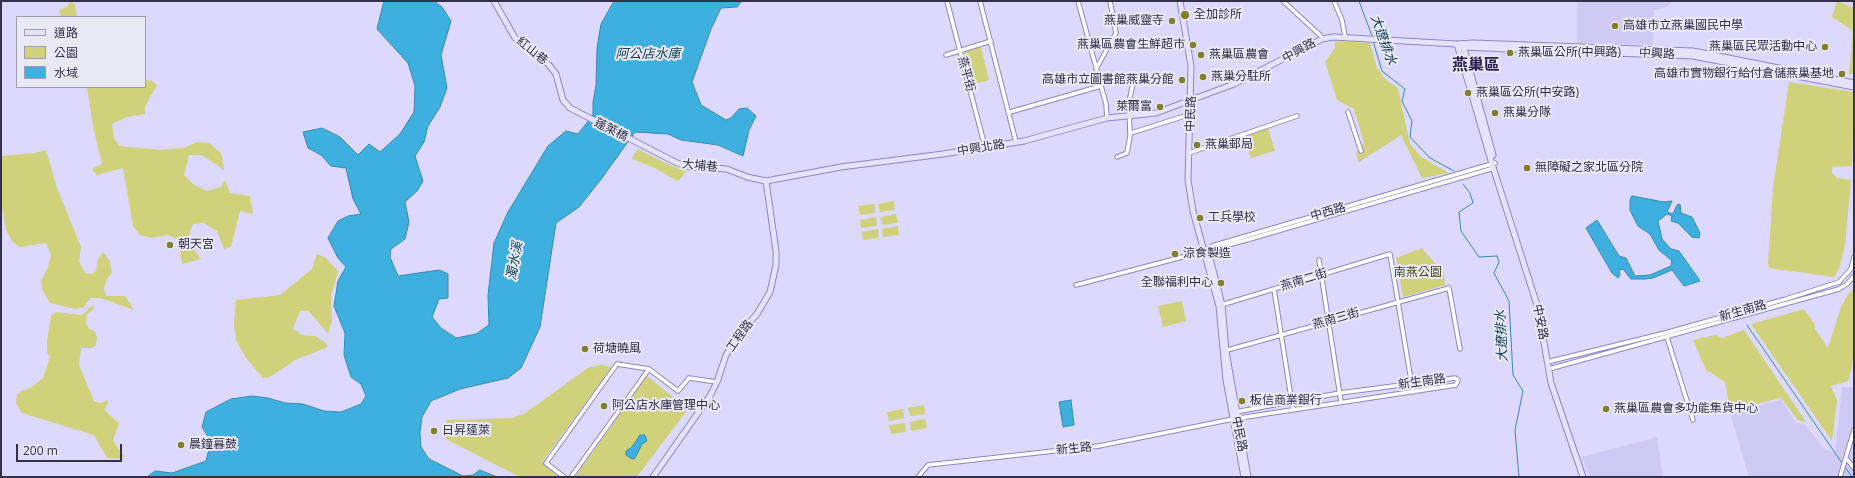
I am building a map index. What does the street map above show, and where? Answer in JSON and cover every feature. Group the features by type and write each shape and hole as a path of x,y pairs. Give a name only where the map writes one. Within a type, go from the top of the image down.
{"street":[{"name":"紅山巷","path":"494,1 514,38 549,65 556,74 563,100 570,108 585,117"},
{"name":"燕平街","path":"947,1 985,147"},
{"path":"980,1 1010,112 1016,142"},
{"path":"1078,1 1101,86 1107,118"},
{"path":"1096,69 1116,33 1110,1"},
{"name":"中民路","path":"1180,1 1191,66 1192,100 1188,180 1204,250 1220,305 1224,351 1244,477"},
{"path":"1283,1 1321,36 1322,39"},
{"path":"1334,1 1342,20 1345,36"},
{"name":"中興路","path":"1192,100 1253,75 1322,39 1345,36 1461,44 1602,50 1693,56 1854,87"},
{"path":"946,54 991,41"},
{"name":"中安路","path":"1461,44 1493,165 1538,308 1551,382 1583,477"},
{"name":"中興路","path":"1602,50 1693,51 1854,83"},
{"path":"1117,157 1127,153 1131,133 1130,95 1134,79"},
{"path":"1010,112 1101,86"},
{"name":"中興北路","path":"766,181 841,167 1016,142 1107,118 1156,113 1192,100"},
{"path":"1348,112 1361,151"},
{"path":"1131,133 1191,114"},
{"path":"1189,154 1297,116"},
{"name":"蓬萊橋","path":"585,117 636,144"},
{"name":"大埔巷","path":"636,144 677,163 690,167 727,169 747,177 766,181"},
{"name":"中西路","path":"1076,285 1204,250 1243,241 1493,165"},
{"name":"工程路","path":"653,477 710,396 717,382 726,355 766,300 772,283 776,252 766,181"},
{"name":"燕南二街","path":"1220,305 1390,254 1398,302"},
{"name":"新生南路","path":"1547,362 1786,299 1839,282 1851,269 1854,257"},
{"path":"1319,260 1341,402"},
{"name":"新生南路","path":"1549,369 1839,289 1847,284 1854,276"},
{"name":"燕南三街","path":"1224,351 1449,288 1460,349"},
{"path":"1274,289 1280,336 1293,410"},
{"path":"1398,302 1413,392"},
{"path":"1667,337 1693,420"},
{"name":"中民路","path":"1224,351 1235,419 1248,477"},
{"path":"564,477 546,463 617,364 649,369 678,391 689,378 717,382"},
{"path":"571,477 649,369"},
{"name":"新生南路","path":"1235,412 1340,393 1455,378 1458,380 1456,385 1235,419"},
{"name":"新生路","path":"918,477 928,465 932,464 1099,446 1235,419"},
{"path":"1840,477 1854,430"},
{"path":"1846,458 1854,468"}],"shaded area":[{"name":"高雄市立燕巢國民中學","path":"1577,1 1671,1 1671,3 1665,8 1654,10 1653,45 1577,43"},
{"path":"1842,387 1854,387 1854,477 1749,477 1730,413 1781,400 1796,423 1806,425 1823,448 1835,453"},
{"path":"1657,437 1663,477 1590,477 1582,457"}],"green space":[{"path":"70,1 75,5 77,16 61,16 59,10 68,6"},
{"path":"1837,1 1854,8 1854,74 1849,74 1853,31 1832,17"},
{"path":"1335,41 1370,43 1377,68 1386,80 1398,88 1410,144 1421,157 1449,173 1422,178 1401,135 1359,162 1356,153 1364,143 1354,109 1337,100 1325,62 1335,48"},
{"path":"981,47 989,80 972,85 964,54 965,52"},
{"path":"146,80 152,81 157,85 145,106 145,114 127,117 112,124 114,138 120,146 160,150 183,148 198,142 209,143 221,153 224,170 202,155 189,155 184,175 194,185 207,191 221,187 225,180 230,193 250,196 253,214 240,211 231,247 224,249 217,231 204,223 193,224 187,241 201,259 182,264 179,240 168,235 151,238 140,235 133,226 123,168 97,175 92,169 102,164 93,126 87,88 146,88"},
{"path":"1789,82 1854,92 1852,166 1832,167 1832,173 1837,178 1851,180 1845,246 1839,269 1834,277 1769,268 1768,263 1773,188"},
{"path":"1268,128 1275,151 1251,158 1245,136"},
{"path":"637,149 674,167 686,171 677,181 655,168 632,159"},
{"path":"46,150 57,188 81,247 79,262 85,273 92,274 96,271 98,260 103,252 110,262 112,273 107,279 104,289 106,296 125,296 134,310 101,298 90,298 84,307 75,309 50,303 42,289 41,281 47,270 51,255 47,245 45,243 20,247 12,241 6,230 1,202 1,156 35,153"},
{"path":"894,201 895,210 880,212 878,204"},
{"path":"874,204 875,213 860,215 858,206"},
{"path":"896,214 898,223 882,225 881,217"},
{"path":"876,217 877,226 861,228 860,220"},
{"path":"898,226 899,235 883,237 882,229"},
{"path":"878,229 879,238 863,240 862,232"},
{"name":"南燕公園","path":"1422,248 1444,274 1445,285 1403,297 1396,258"},
{"path":"317,254 326,258 338,271 331,296 332,320 328,334 309,311 300,311 293,329 302,335 315,336 326,343 328,347 295,360 270,377 263,378 246,358 236,340 234,325 236,300 280,295 312,269"},
{"path":"1854,289 1854,352 1852,366 1848,381 1831,386 1837,400 1832,441 1751,324 1804,309 1828,348 1841,307 1848,294"},
{"path":"1182,301 1186,321 1163,327 1158,306"},
{"path":"92,306 95,308 87,314 86,323 89,329 95,331 97,338 96,345 93,348 81,348 79,365 94,401 100,403 108,400 105,411 119,423 113,440 124,457 121,459 107,458 94,435 22,413 16,403 17,394 33,386 43,378 50,357 47,352 47,340 51,316 56,312 82,315"},
{"path":"1744,330 1806,422 1798,420 1781,398 1730,410 1725,382 1706,370 1693,340 1716,335 1722,338"},
{"path":"601,365 612,367 542,462 562,477 520,477 446,439 442,429 447,420 511,418 524,414 588,368"},
{"path":"647,376 688,409 637,477 575,477"},
{"path":"924,405 925,414 910,416 908,408"},
{"path":"903,409 904,418 889,421 887,412"},
{"path":"925,419 927,428 911,431 910,422"},
{"path":"905,423 906,432 891,434 889,425"}],"water":[{"name":"阿公店水庫","path":"384,1 434,1 442,7 451,21 441,55 447,88 440,107 428,126 424,142 415,156 423,181 417,191 405,202 409,222 405,239 391,249 390,257 398,276 439,270 448,274 448,298 439,299 432,317 441,328 456,338 476,334 489,325 488,295 494,243 508,212 548,146 566,131 578,134 593,115 593,102 596,85 597,48 601,24 614,1 742,1 737,7 721,8 711,29 692,82 701,105 726,120 731,118 739,109 747,108 756,116 749,130 743,156 718,145 681,140 668,134 635,132 579,207 556,223 540,327 521,368 508,378 460,389 431,401 422,417 420,432 421,447 429,459 463,476 473,475 480,470 497,477 147,477 155,471 172,473 206,461 211,441 202,427 206,412 231,399 252,396 268,398 285,403 303,404 324,411 341,412 361,404 366,396 361,384 351,377 344,355 345,333 334,306 338,281 346,267 338,258 328,238 338,221 348,216 361,214 353,199 346,168 331,166 321,155 308,148 303,132 322,128 340,137 358,155 369,144 380,152 400,134 414,112 415,86 408,63 377,29"},
{"path":"1632,196 1664,202 1672,201 1667,212 1673,214 1677,205 1680,204 1681,213 1692,217 1700,233 1699,238 1692,237 1678,223 1671,221 1672,216 1667,214 1658,221 1662,239 1671,249 1679,251 1700,281 1684,286 1672,270 1653,278 1645,279 1631,279 1623,269 1619,270 1620,275 1618,278 1612,273 1586,228 1597,220 1619,256 1626,258 1635,276 1650,275 1671,266 1672,261 1659,250 1650,234 1638,226 1630,210 1630,200"},
{"path":"1071,400 1074,425 1063,427 1059,402"},
{"path":"640,435 645,435 647,441 642,444 635,458 632,459 626,455 626,451 632,447"}],"waterway":[{"name":"大遼排水","path":"1359,1 1372,36"},
{"name":"大遼排水","path":"1373,41 1382,71 1405,89 1402,101 1412,121 1410,137 1430,158 1454,171"},
{"name":"大遼排水","path":"1463,184 1470,193 1473,203 1459,212 1461,231 1479,257 1497,256 1499,262 1494,273 1509,301 1513,375 1523,391 1515,430 1519,477"},
{"path":"1747,325 1842,463"},
{"path":"1845,467 1852,477"}],"place":[{"name":"全加診所","path":"1185,15"},
{"name":"燕巢威靈寺","path":"1172,21"},
{"name":"高雄市立燕巢國民中學","path":"1615,26"},
{"name":"燕巢區農會生鮮超市","path":"1193,45"},
{"name":"燕巢區民眾活動中心","path":"1825,47"},
{"name":"燕巢區公所(中興路)","path":"1510,53"},
{"name":"燕巢區農會","path":"1201,55"},
{"name":"高雄市實物銀行給付倉儲燕巢基地","path":"1842,74"},
{"name":"燕巢分駐所","path":"1203,77"},
{"name":"高雄市立圖書館燕巢分館","path":"1182,80"},
{"name":"燕巢區公所(中安路)","path":"1468,93"},
{"name":"萊爾富","path":"1160,107"},
{"name":"燕巢分隊","path":"1495,113"},
{"name":"燕巢郵局","path":"1197,145"},
{"name":"無障礙之家北區分院","path":"1527,168"},
{"name":"工兵學校","path":"1200,218"},
{"name":"朝天宮","path":"170,245"},
{"name":"涼食製造","path":"1175,254"},
{"name":"全聯福利中心","path":"1221,283"},
{"name":"荷塘曉風","path":"585,349"},
{"name":"板信商業銀行","path":"1242,401"},
{"name":"阿公店水庫管理中心","path":"604,406"},
{"name":"燕巢區農會多功能集貨中心","path":"1606,409"},
{"name":"日昇蓬萊","path":"434,431"},
{"name":"晨鐘暮鼓","path":"181,445"}],"district":[{"name":"燕巢區","path":"1476,65"}],"water label":[{"name":"濁水溪","path":"515,261"}]}
